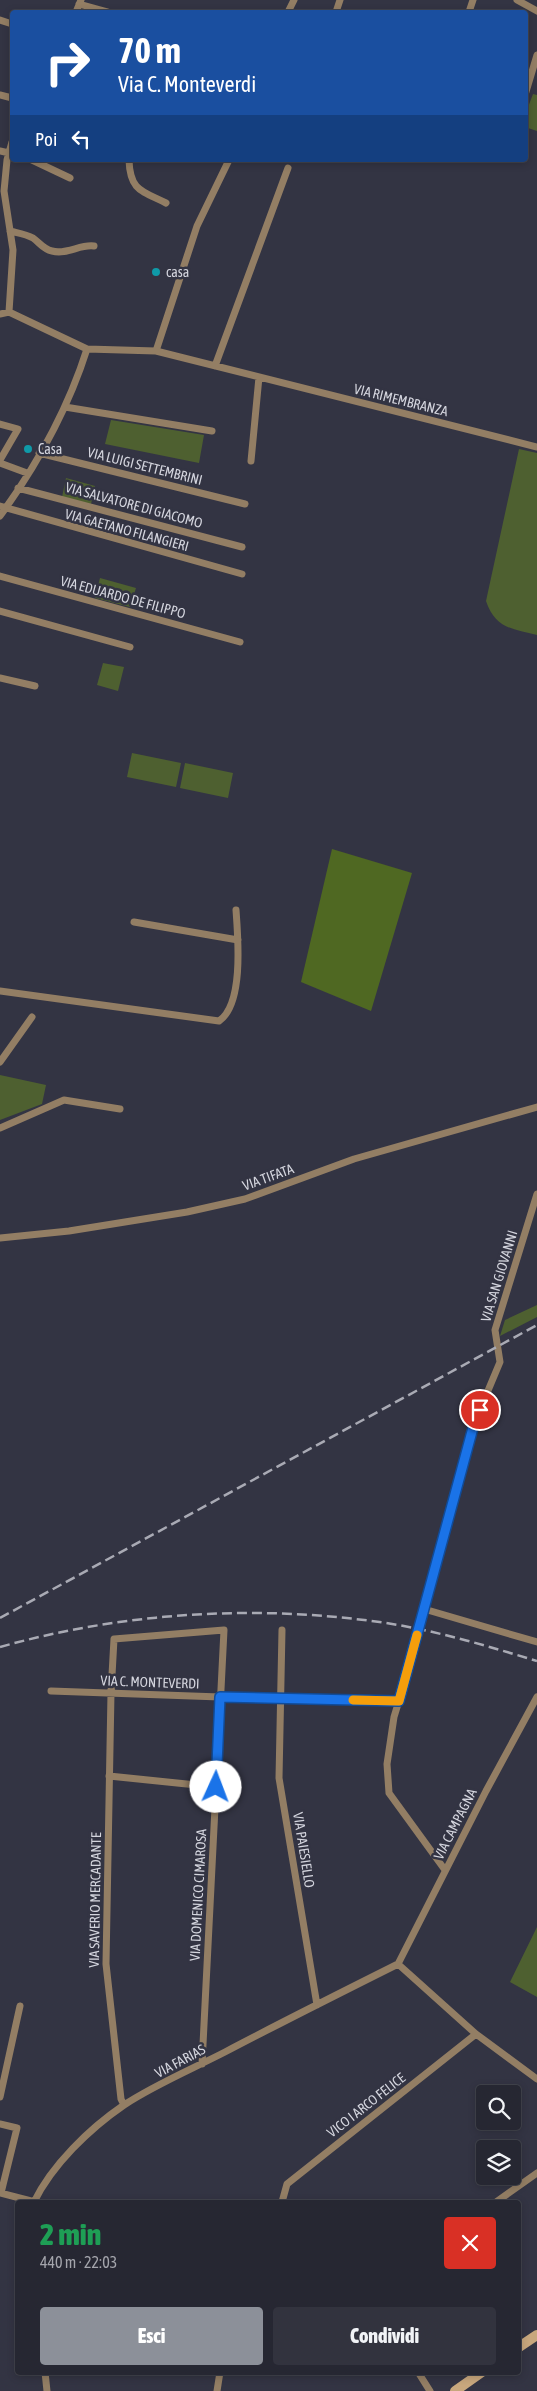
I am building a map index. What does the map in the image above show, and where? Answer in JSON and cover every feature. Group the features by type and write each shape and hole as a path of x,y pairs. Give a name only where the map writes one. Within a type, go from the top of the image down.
{"main road":[{"path":"521,2346 537,2335"},
{"path":"456,2391 478,2375"}],"street":[{"path":"510,0 518,1 537,11"},
{"path":"80,2 102,10"},
{"path":"528,85 536,59"},
{"path":"0,151 10,153 3,209 10,231 13,250 8,312"},
{"path":"36,162 70,178"},
{"path":"129,162 132,183 139,190 166,203"},
{"path":"156,352 197,226 228,162"},
{"path":"215,366 288,168"},
{"path":"10,231 30,236 40,246 63,253 87,245 94,246"},
{"path":"0,314 8,312 87,349 66,407 18,488 2,508 0,516"},
{"name":"VIA RIMEMBRANZA","path":"87,349 156,352 537,447"},
{"path":"251,461 259,377"},
{"path":"66,407 212,431"},
{"path":"0,424 18,429 0,462 27,473"},
{"name":"VIA LUIGI SETTEMBRINI","path":"39,453 244,504"},
{"name":"VIA SALVATORE DI GIACOMO","path":"18,488 242,547"},
{"name":"VIA GAETANO FILANGIERI","path":"2,508 242,574"},
{"name":"VIA EDUARDO DE FILIPPO","path":"0,576 240,642"},
{"path":"0,611 130,647"},
{"path":"0,678 35,686"},
{"path":"0,991 219,1021 229,1010 238,972 236,910"},
{"path":"134,922 238,940"},
{"path":"0,1062 32,1017"},
{"path":"0,1128 64,1100 120,1109"},
{"name":"VIA TIFATA","path":"0,1238 69,1231 187,1212 244,1199 354,1159 537,1107"},
{"name":"VIA SAN GIOVANNI","path":"445,1870 388,1792 387,1764 399,1701 474,1424 500,1362 495,1330 537,1194"},
{"path":"424,1609 537,1642"},
{"name":"VIA SAVERIO MERCADANTE","path":"124,2105 121,2099 106,1978 109,1776 114,1639 224,1630 220,1697"},
{"name":"VIA PAIESIELLO","path":"282,1630 279,1778 317,2005"},
{"name":"VIA C. MONTEVERDI","path":"51,1691 399,1701"},
{"name":"VIA DOMENICO CIMAROSA","path":"202,2064 220,1697"},
{"name":"VIA CAMPAGNA","path":"398,1964 445,1870 537,1697"},
{"path":"109,1776 216,1787"},
{"path":"398,1964 476,2034 537,2080"},
{"name":"VIA FARIAS","path":"35,2200 44,2184 90,2132 124,2105 398,1964"},
{"path":"0,2097 20,2006"},
{"name":"VICO I ARCO FELICE","path":"283,2200 287,2184 476,2034"},
{"path":"0,2124 18,2128 0,2193"},
{"path":"499,2200 537,2173"},
{"name":"VIA FARIAS","path":"0,2193 26,2200"},
{"path":"45,2375 47,2391"},
{"path":"217,2391 220,2375"},
{"path":"420,2375 430,2391"}],"green space":[{"path":"533,94 537,95 537,131 528,128 528,107"},
{"path":"111,420 204,435 199,463 105,444"},
{"path":"519,449 537,453 537,635 512,629 500,622 494,617 486,601"},
{"path":"66,478 95,486 91,504 62,497"},
{"path":"100,578 136,588 130,607 95,598"},
{"path":"103,663 124,667 118,691 97,685"},
{"path":"132,753 181,763 176,787 127,777"},
{"path":"185,763 233,773 228,798 180,788"},
{"path":"332,849 412,873 371,1011 301,982"},
{"path":"0,1075 46,1085 42,1104 0,1120"},
{"path":"537,1305 537,1317 500,1336 505,1320"},
{"path":"537,1927 537,1997 510,1982"}],"railway":[{"path":"0,1618 537,1325"},
{"path":"0,1647 47,1635 143,1619 241,1613 289,1614 338,1617 405,1626 462,1639 537,1661"}],"slow traffic":[{"path":"353,1700 399,1701 417,1635"}],"place":[{"name":"casa","path":"156,272"},
{"name":"Casa","path":"28,449"}],"route":[{"path":"216,1787 220,1697 399,1701 440,1541 474,1424 480,1410"}]}
